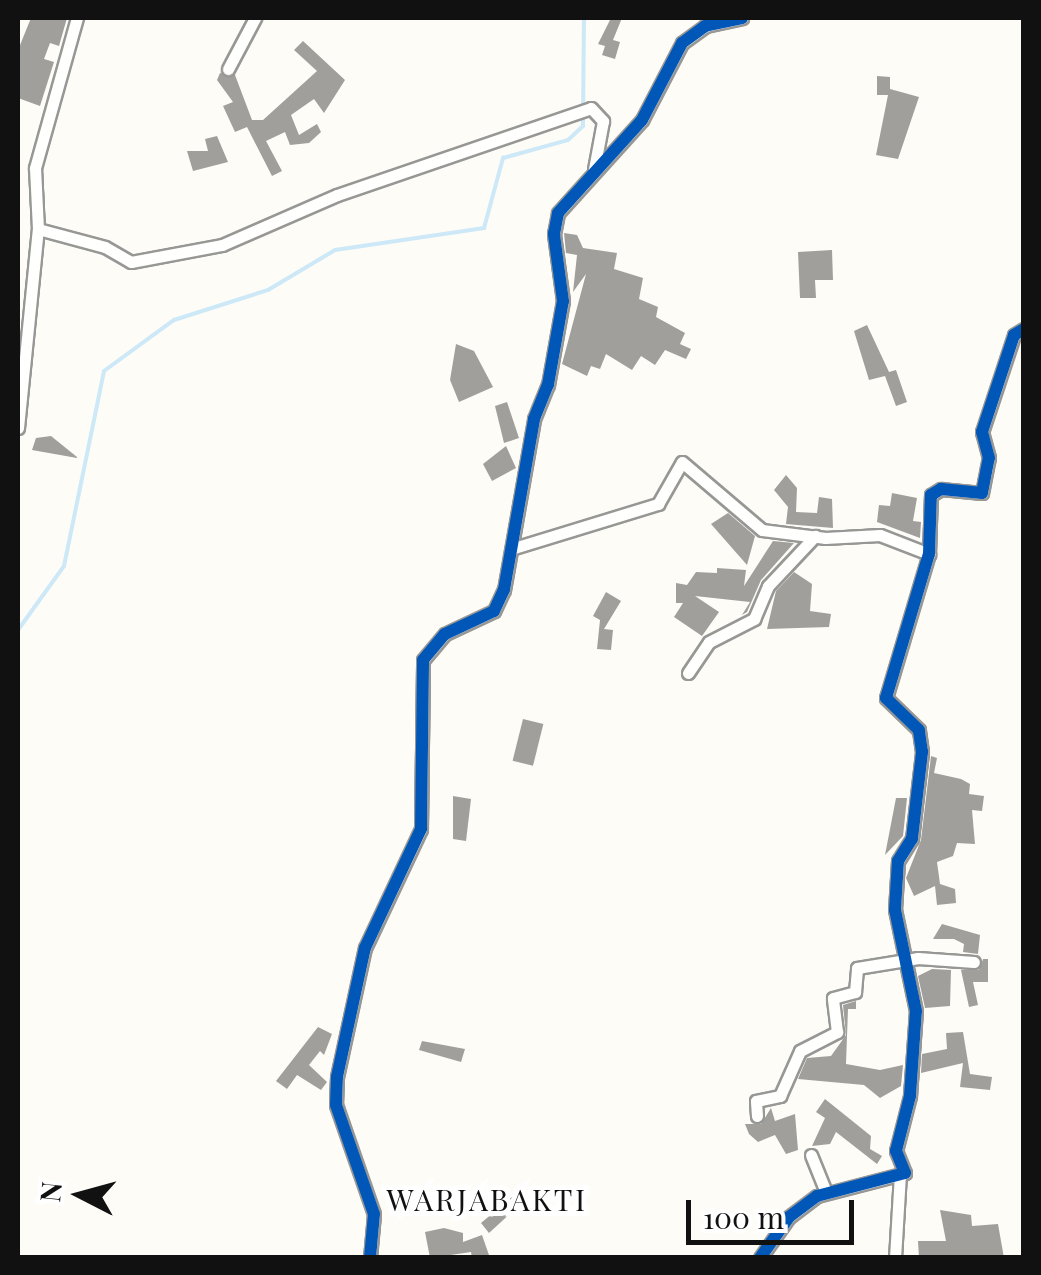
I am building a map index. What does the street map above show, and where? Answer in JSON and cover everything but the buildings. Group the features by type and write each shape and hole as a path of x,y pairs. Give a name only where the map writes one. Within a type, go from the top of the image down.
{"street":[{"path":"18,428 38,230 39,143 77,18"},
{"path":"228,69 255,18"},
{"path":"370,1258 371,1200 336,1105 337,1077 360,964 421,830 421,668 445,634 496,607 514,548 528,444 551,372 563,301 556,220 594,170 642,120 682,43 705,26 742,18"},
{"path":"38,230 103,247 130,262 222,246 337,195 591,108 603,122 594,170"},
{"path":"895,1258 900,1176 904,1170 896,1156 910,1096 916,1011 894,914 896,875 912,839 922,752 919,730 886,698 930,554 932,492 982,493 989,458 982,432 1014,335 1024,329"},
{"path":"514,548 658,504 682,462 762,530 815,536 880,535 930,554"},
{"path":"688,673 711,640 754,619 768,586 815,536"},
{"path":"757,1116 756,1101 779,1097 800,1051 838,1032 833,998 856,991 856,969 906,959 974,962"},
{"path":"810,1155 826,1192"},
{"path":"760,1258 799,1207 826,1192 900,1176"}],"waterway":[{"path":"18,630 64,566 104,371 174,320 268,290 335,250 484,228 503,158 568,140 583,126 584,18"}],"cycle path":[{"path":"370,1258 374,1214 336,1105 337,1077 365,948 421,829 423,660 445,634 494,611 504,590 534,419 548,385 563,301 554,234 558,213 642,120 682,43 705,26 742,18"},
{"path":"760,1258 789,1217 817,1196 905,1173 896,1151 910,1096 916,1011 895,910 898,861 912,839 922,752 919,730 886,698 929,554 931,495 941,489 982,493 989,458 982,432 1014,335 1024,329"}],"district":[{"name":"WARJABAKTI","path":"487,1199"}]}
